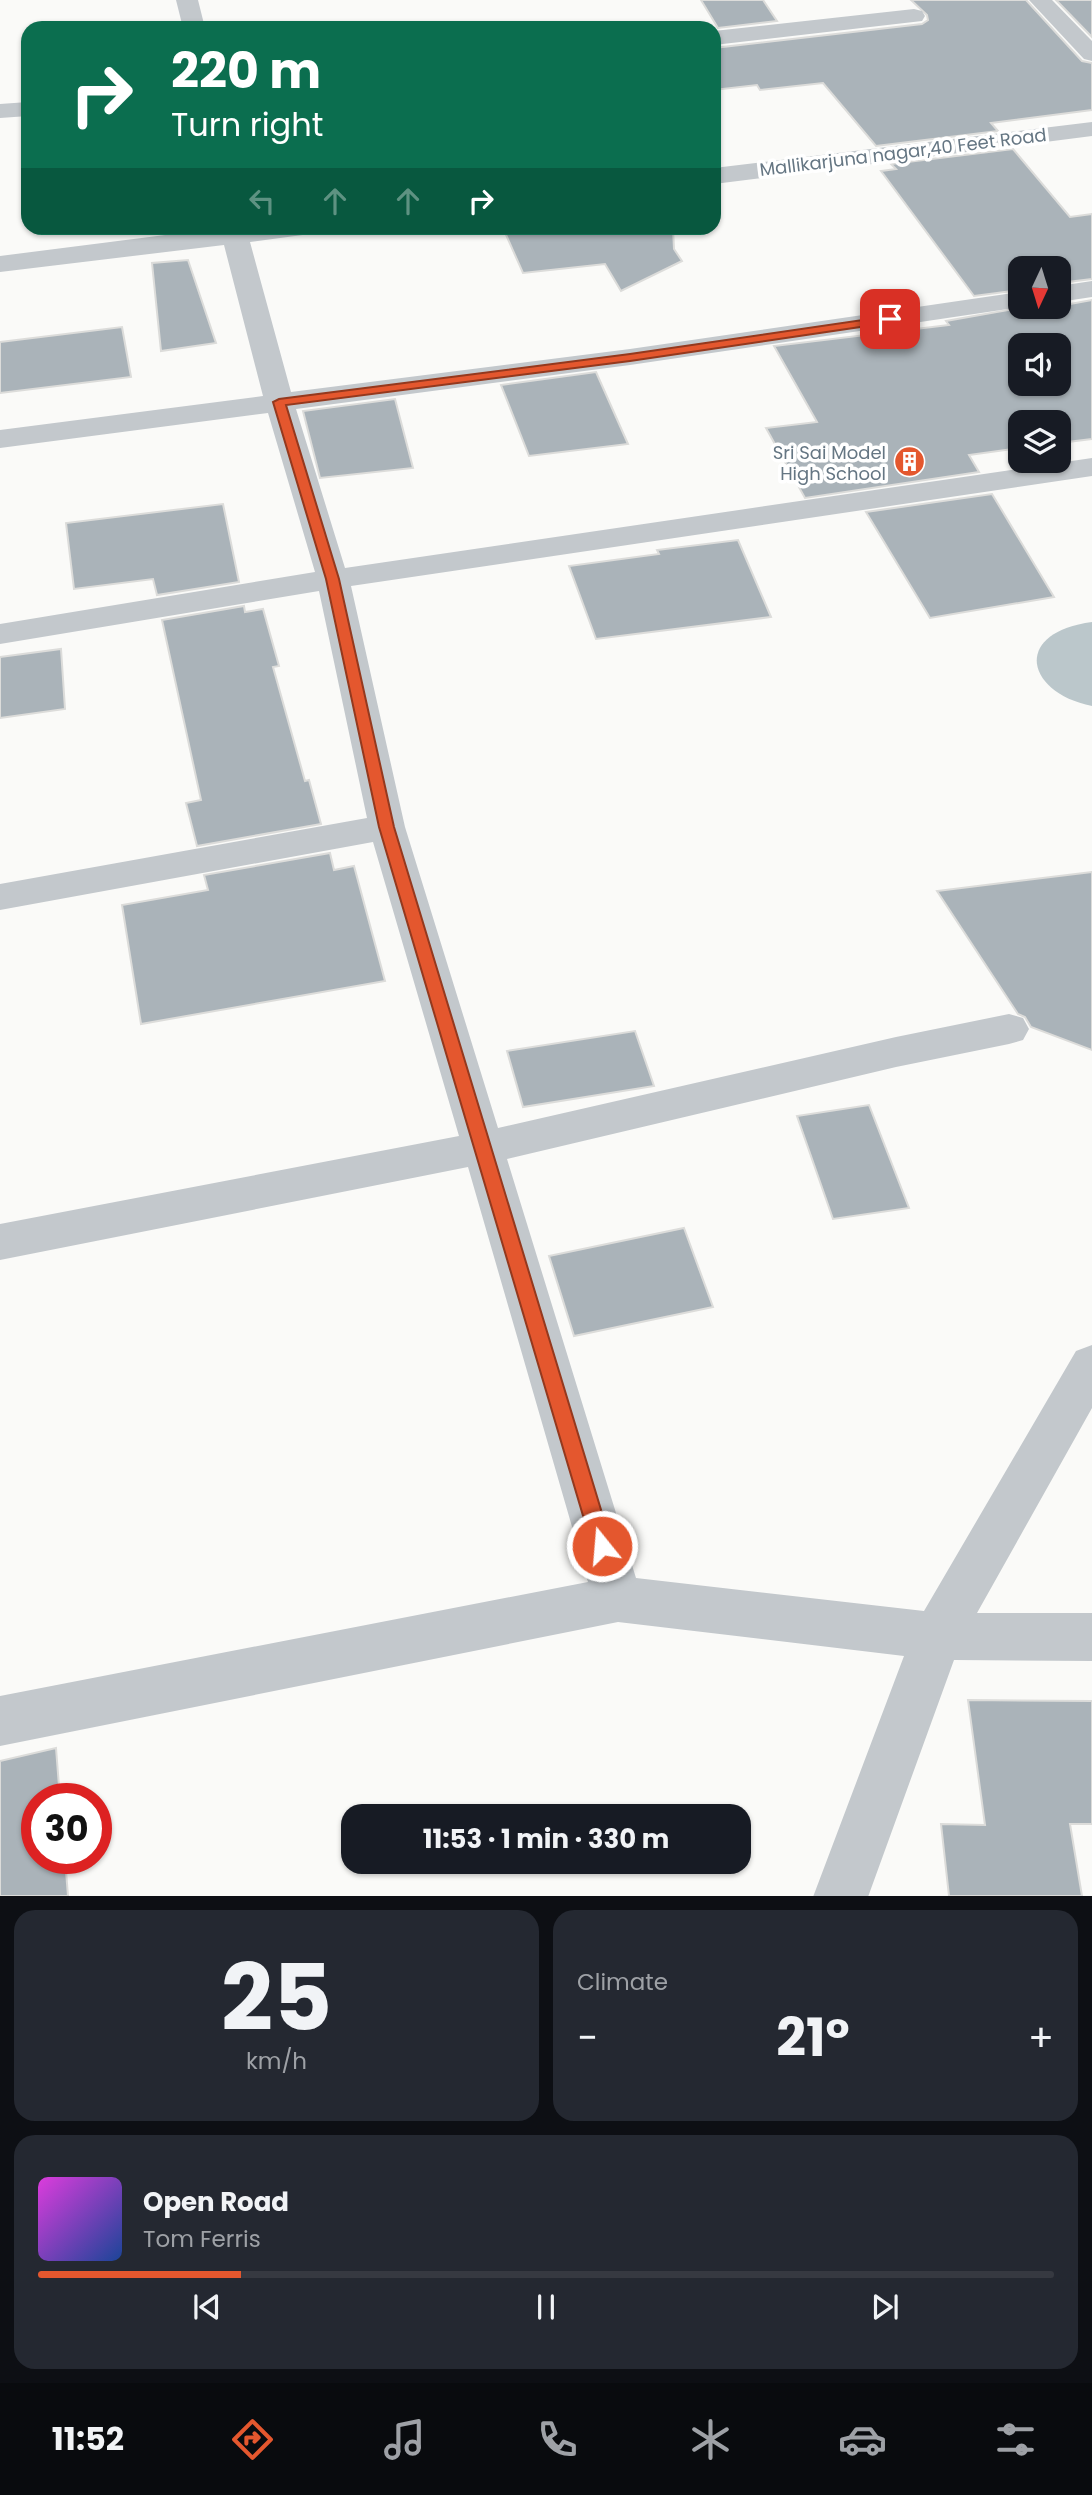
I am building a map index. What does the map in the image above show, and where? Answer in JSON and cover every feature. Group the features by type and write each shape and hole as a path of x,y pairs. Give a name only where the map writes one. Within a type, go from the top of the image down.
{"street":[{"path":"187,0 192,21"},
{"path":"1040,0 1092,54"},
{"path":"721,37 914,16"},
{"path":"0,111 21,110"},
{"name":"Mallikarjuna nagar,40 Feet Road","path":"721,175 1092,129"},
{"path":"0,264 212,235"},
{"path":"235,235 279,402 333,579 387,827 618,1599"},
{"path":"1071,292 1092,289"},
{"path":"0,439 630,357 1008,302"},
{"path":"0,634 333,579 1092,467"},
{"path":"0,897 387,827"},
{"path":"0,1242 483,1148 896,1052 1009,1029"},
{"path":"840,1896 937,1636 1092,1365"},
{"path":"0,1721 618,1599 937,1636 1092,1637"}],"shaded area":[{"path":"1092,622 1092,706 1070,699 1053,689 1042,677 1037,663 1039,650 1049,638 1066,628"}],"building":[{"path":"701,0 763,0 777,21 721,28 721,21 714,21"},
{"path":"911,0 1026,0 1082,61 1092,63 1092,110 991,123 998,131 876,146 823,83 760,90 757,85 721,89 721,47 922,24 928,20 927,15"},
{"path":"1056,0 1092,0 1092,37"},
{"path":"1013,149 1070,217 1092,214 1092,279 1071,282 1071,256 1008,256 1008,292 974,296 881,171 896,169 891,164"},
{"path":"506,235 673,235 674,249 682,261 621,291 605,264 523,273"},
{"path":"188,260 216,343 161,351 152,263"},
{"path":"1092,300 1092,439 1071,442 1071,410 1008,410 1008,450 969,455 979,472 805,498 766,428 817,422 774,346 949,325 946,321 1008,310 1008,319 1071,319 1071,304"},
{"path":"122,327 131,377 0,393 0,342"},
{"path":"596,372 628,444 529,456 501,385"},
{"path":"395,399 413,468 320,478 303,411"},
{"path":"992,494 1054,597 930,618 866,512"},
{"path":"223,504 239,582 157,595 153,579 74,589 66,523"},
{"path":"738,540 771,617 596,639 569,566 659,554 657,550"},
{"path":"244,606 245,612 263,609 279,666 273,667 305,781 309,780 321,824 197,846 186,803 201,800 162,620"},
{"path":"61,649 65,709 0,718 0,657"},
{"path":"330,853 334,870 354,866 385,981 141,1024 122,905 208,890 204,875"},
{"path":"1092,872 1092,1050 1031,1027 1025,1017 1018,1014 937,891"},
{"path":"635,1031 654,1086 523,1107 507,1051"},
{"path":"869,1105 909,1208 833,1219 797,1116"},
{"path":"684,1228 713,1307 574,1336 549,1256"},
{"path":"968,1700 1092,1701 1092,1824 1070,1824 1082,1896 949,1896 941,1824 985,1825"},
{"path":"56,1748 59,1783 21,1783 21,1874 66,1874 68,1896 0,1896 0,1761"}],"place":[{"name":"Sri Sai Model High School","path":"909,462"}],"route":[{"path":"602,1546 387,827 333,579 279,402 630,357 890,319"}]}
